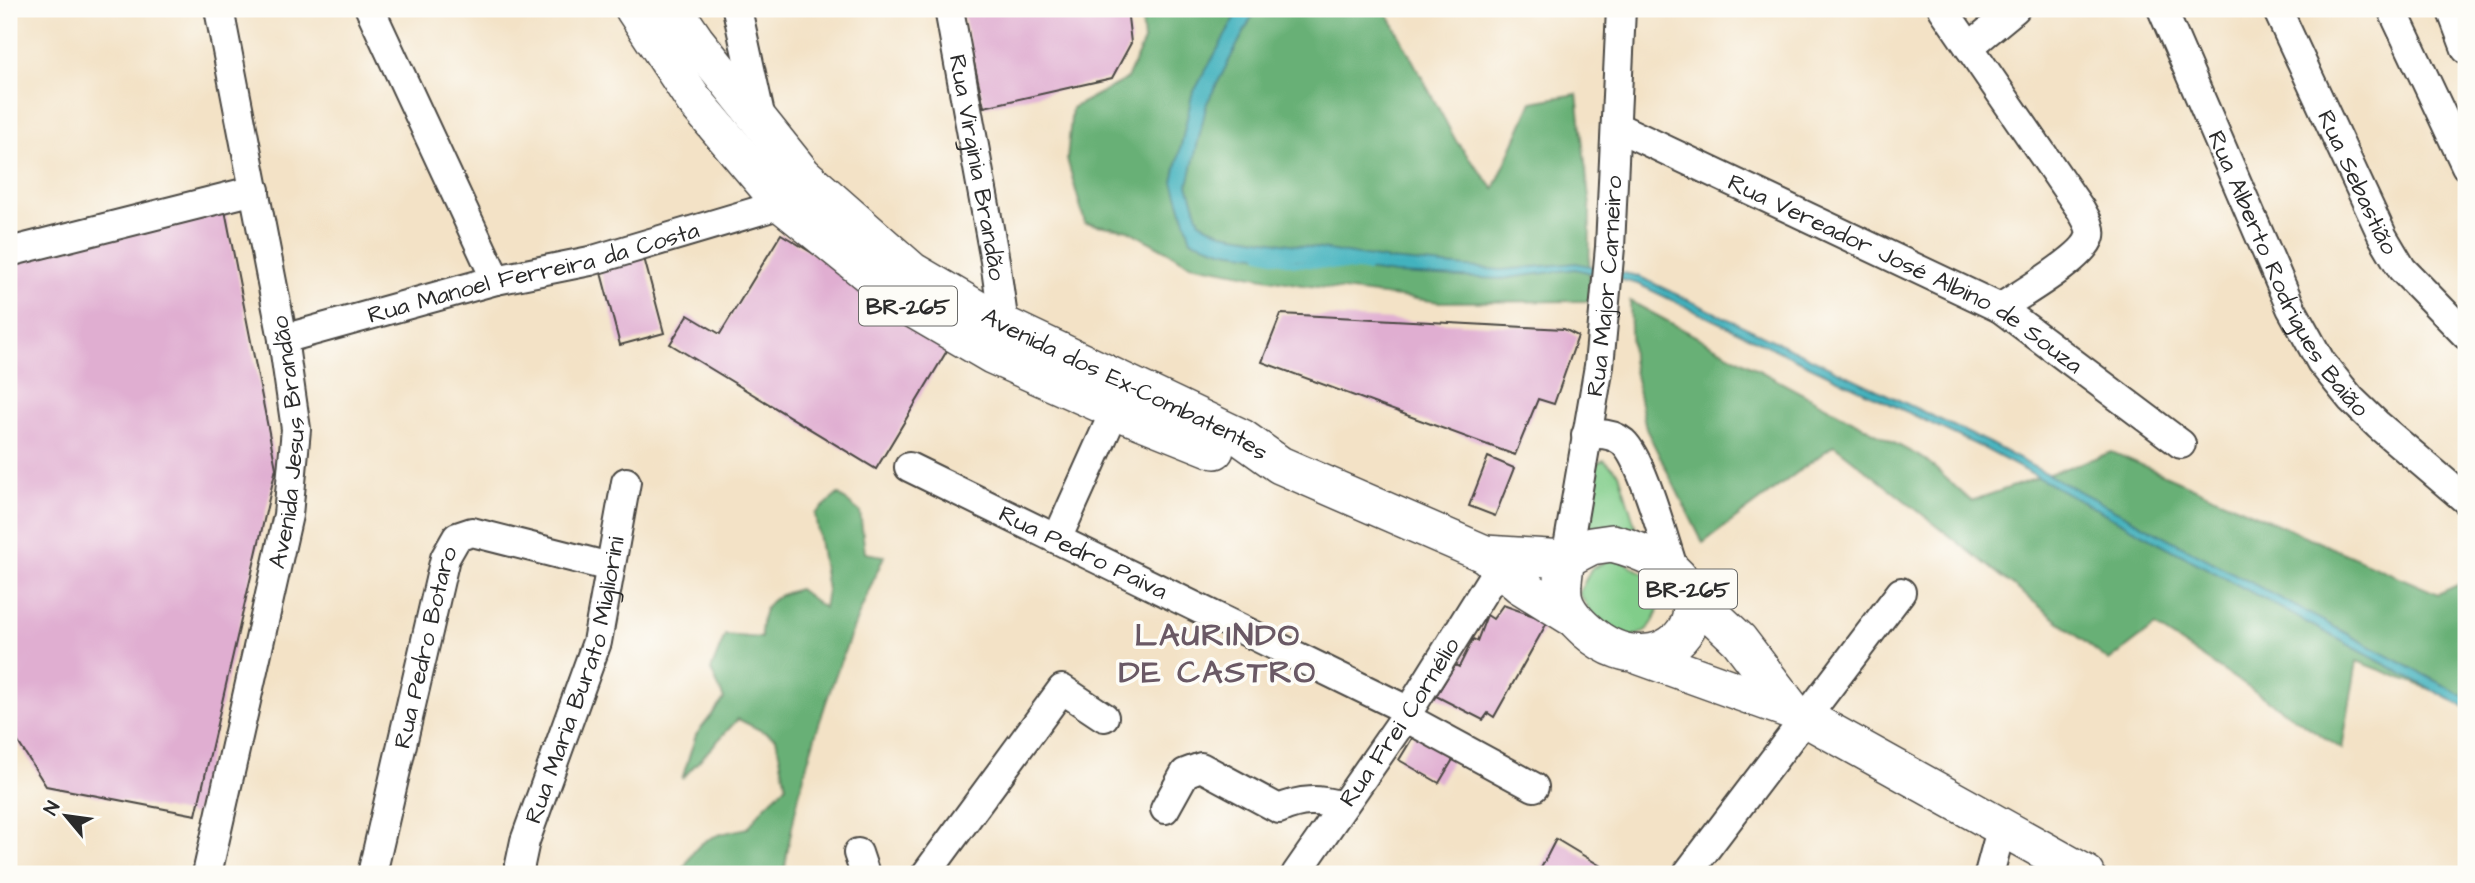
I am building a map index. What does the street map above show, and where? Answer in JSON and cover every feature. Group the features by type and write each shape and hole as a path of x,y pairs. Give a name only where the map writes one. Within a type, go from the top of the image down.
{"main road":[{"name":"Avenida dos Ex-Combatentes","path":"634,9 694,100 782,204 908,306 992,355 1115,410 1235,458 1280,465"},
{"name":"Avenida dos Ex-Combatentes","path":"674,9 803,175 912,271 1004,325 1242,438 1280,465 1499,571 1570,616"},
{"name":"BR-265","path":"1566,559 1591,546 1612,543 1651,555 1683,582 1739,640 1799,714"},
{"name":"Avenida dos Ex-Combatentes","path":"1499,571 1566,559"},
{"path":"1566,559 1561,589 1570,616"},
{"name":"BR-265","path":"1640,656 1666,648 1679,639 1691,617 1683,582"},
{"name":"BR-265","path":"1570,616 1596,639 1799,714 2086,874"}],"street":[{"name":"Avenida Jesus Brandão","path":"207,874 288,515 296,429 284,339 219,9"},
{"path":"370,9 496,280"},
{"path":"737,9 762,125"},
{"name":"Rua Virginia Brandão","path":"949,9 995,261 1004,325"},
{"name":"Rua Major Carneiro","path":"1566,559 1599,366 1610,247 1621,9"},
{"path":"1943,9 2081,210 2091,232 2078,253 2000,309"},
{"path":"1969,47 2015,9"},
{"name":"Rua Alberto Rodrigues Baião","path":"2162,9 2291,308 2321,362 2350,399 2466,500"},
{"name":"Rua Sebastião","path":"2277,9 2383,237 2402,269 2466,335"},
{"path":"2392,9 2466,166"},
{"path":"2451,9 2466,49"},
{"name":"Rua Vereador José Albino de Souza","path":"1617,127 2000,309 2180,444"},
{"path":"9,252 255,190"},
{"name":"Rua Manoel Ferreira da Costa","path":"284,339 496,280 590,261 782,204"},
{"path":"1057,538 1115,410"},
{"path":"1586,435 1600,433 1615,437 1633,455 1683,582"},
{"name":"Rua Pedro Paiva","path":"909,467 1057,538 1407,714 1534,787"},
{"name":"Rua Maria Burato Migliorini","path":"517,874 524,842 597,642 626,482"},
{"name":"Rua Pedro Botaro","path":"372,874 445,558 457,537 472,532 610,567"},
{"name":"Rua Frei Cornélio","path":"1296,874 1407,714 1499,571"},
{"path":"1688,874 1799,714 1901,592"},
{"path":"926,874 1062,689 1104,717"},
{"path":"1165,809 1185,773 1201,767 1279,809 1296,801 1314,800 1342,806"},
{"path":"1989,874 2002,826"}],"green space":[{"path":"1141,9 1385,9 1456,141 1494,189 1532,102 1577,94 1590,206 1589,301 1440,302 1302,285 1190,264 1128,230 1085,223 1067,159 1072,108 1127,79 1144,41"},
{"path":"1630,301 1926,460 1971,501 2112,452 2438,594 2466,581 2466,703 2357,661 2342,749 2155,626 2109,661 1834,445 1703,543 1646,429 1632,360"},
{"path":"1604,460 1619,473 1637,532 1582,530 1595,464"},
{"path":"838,494 860,512 865,553 884,556 837,672 810,752 784,874 682,874 699,845 715,836 748,828 763,808 786,786 776,738 738,719 682,779 696,735 724,699 711,670 725,635 761,638 768,604 779,596 799,589 824,608 827,590 815,514"},
{"path":"1614,557 1657,581 1659,589 1659,606 1653,621 1649,627 1631,637 1606,637 1579,593 1591,569"}],"water":[{"path":"1240,9 1256,9 1207,103 1188,185 1200,222 1222,233 1390,260 1501,270 1576,263 1638,276 1989,443 2466,697 2466,708 1985,449 1638,284 1575,269 1502,279 1395,274 1225,251 1191,240 1173,182 1192,95"}],"building":[{"path":"962,9 1127,9 1131,43 1112,78 984,107"},
{"path":"225,210 276,468 196,815 46,786 9,728 9,261"},
{"path":"781,234 954,339 876,469 670,344 688,315 720,334"},
{"path":"643,254 664,333 620,345 599,265"},
{"path":"1281,314 1564,329 1578,336 1554,404 1538,399 1515,455 1262,362"},
{"path":"1488,457 1514,468 1495,516 1469,506"},
{"path":"1503,605 1548,621 1494,717 1488,713 1483,720 1436,696 1455,665 1459,667 1473,639 1477,641 1487,615 1493,619"},
{"path":"1416,732 1455,756 1439,783 1399,760"},
{"path":"1556,839 1614,874 1538,874"}],"waterway":[{"path":"1260,255 1295,263 1367,269"}],"district":[{"name":"LAURINDO DE CASTRO","path":"1218,652"}]}
